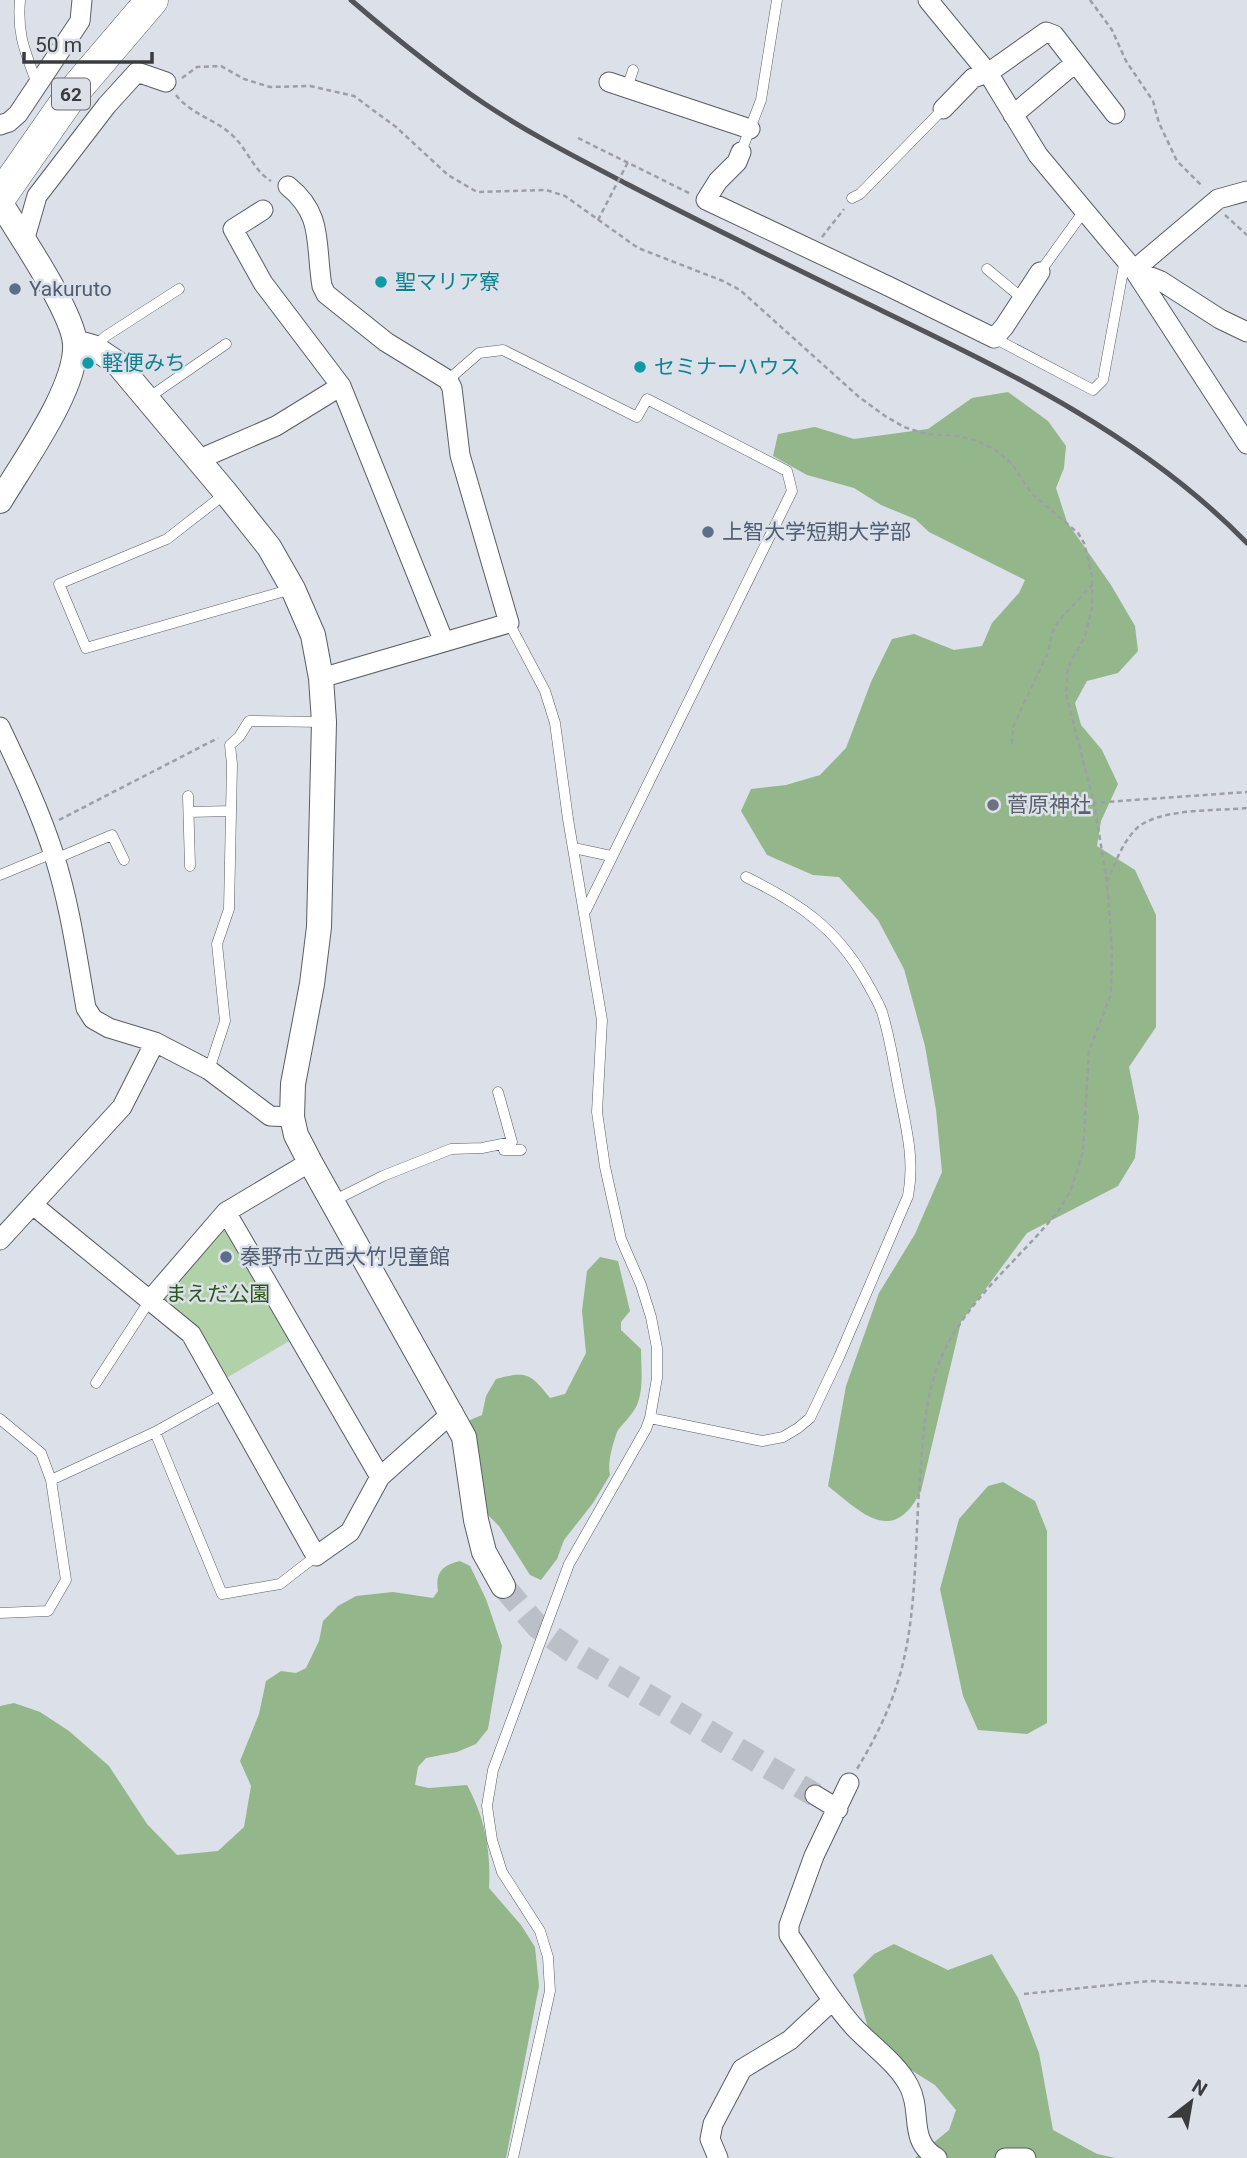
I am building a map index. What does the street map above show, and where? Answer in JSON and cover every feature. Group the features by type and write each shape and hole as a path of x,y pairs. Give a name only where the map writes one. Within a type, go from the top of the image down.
{"main road":[{"name":"62","path":"0,197 71,94 152,0"}],"street":[{"path":"0,125 9,122 18,114 80,21 82,0"},
{"path":"928,0 988,73 1038,155 1130,265 1247,444"},
{"path":"943,109 973,78 988,73 1046,32 1054,35 1115,114"},
{"path":"1013,116 1075,63"},
{"path":"24,241 37,196 115,97 138,72 166,82"},
{"path":"623,80 750,129"},
{"path":"741,152 737,162 718,181 706,200 994,338 1040,272"},
{"path":"288,186 306,202 314,220 320,275 326,294 386,342 448,380 452,388 460,455 509,622 321,678"},
{"path":"1130,265 1214,202 1247,191"},
{"path":"0,202 84,345 117,363 269,547 293,589 313,635 321,678 324,722 318,927 312,984 293,1084 292,1116 296,1135 310,1162 453,1412 468,1452 471,1489 484,1552 503,1586"},
{"path":"263,210 233,229 263,284 341,386 444,642"},
{"path":"1130,265 1161,281 1220,320 1247,332"},
{"path":"0,501 61,398 84,345"},
{"path":"200,462 209,455 276,426 341,386"},
{"path":"0,727 29,788 54,856 68,907 86,1008 93,1019 109,1028 155,1042 209,1070 270,1116 292,1116"},
{"path":"2,1235 122,1107 155,1042"},
{"path":"150,1300 226,1212 310,1162"},
{"path":"33,1205 191,1334 316,1556 350,1532 380,1477 453,1412"},
{"path":"226,1212 380,1477"},
{"path":"849,1783 814,1856 789,1926 789,1935 833,2000 909,2086 914,2098 917,2136 937,2158"},
{"path":"815,1795 838,1810"},
{"path":"718,2158 710,2139 713,2124 742,2068 790,2040 833,2000"},
{"path":"1005,2158 1026,2158"}],"lane":[{"path":"20,0 20,37 37,85"},
{"path":"741,152 761,100 777,0"},
{"path":"852,198 860,194 943,109"},
{"path":"1040,272 1084,211"},
{"path":"994,338 1093,390 1103,380 1130,265"},
{"path":"987,269 1023,299"},
{"path":"84,345 106,336 179,289"},
{"path":"147,399 226,344"},
{"path":"448,380 479,353 503,350 637,417 647,399 787,471 792,491 586,910"},
{"path":"226,494 167,539 60,584 86,648 293,589"},
{"path":"509,622 545,691 555,723 602,1020 597,1112 605,1167 621,1239 641,1285 657,1348 657,1378 650,1418 627,1466 569,1564 493,1770 487,1806 492,1840 502,1872 540,1931 548,1956 550,1991 513,2158"},
{"path":"209,1070 225,1021 217,944 229,909 230,746 249,721 324,722"},
{"path":"188,796 190,866"},
{"path":"189,812 231,811"},
{"path":"0,875 112,835 124,860"},
{"path":"574,848 611,856"},
{"path":"650,1418 762,1441 783,1437 810,1418 908,1196 912,1156 894,1066 881,1010 875,996 836,936 813,915 746,877"},
{"path":"333,1202 383,1176 451,1149 512,1143 498,1092"},
{"path":"503,1144 504,1150 521,1150"},
{"path":"96,1383 150,1300"},
{"path":"51,1479 155,1432 223,1394"},
{"path":"0,1419 41,1453 51,1479 66,1580 48,1611 0,1613"},
{"path":"155,1432 222,1594 280,1584 316,1556"}],"path":[{"path":"1090,0 1112,30 1126,61 1153,102 1159,123 1177,161 1247,235"},
{"path":"288,186 272,182 263,176 231,134 182,103 166,82 181,79 197,67 221,66 244,79 270,87 310,86 354,96 396,127 448,175 477,192 546,190 565,196 638,247 740,290 859,397 885,416 926,434 958,436 977,441 997,451 1012,464 1031,494 1078,533 1084,543 1092,585 1089,625 1068,667 1066,694 1094,803 1107,882 1112,950 1111,993 1089,1051 1083,1152 1070,1192 1059,1210 971,1307 937,1368 925,1420 910,1623 904,1661 882,1723 849,1783"},
{"path":"578,138 672,185"},
{"path":"598,220 628,162"},
{"path":"812,251 852,198"},
{"path":"1012,744 1013,727 1048,652 1052,633 1059,620 1092,585"},
{"path":"44,828 221,736"},
{"path":"1050,806 1247,792"},
{"path":"1107,882 1124,844 1136,829 1152,819 1247,808"},
{"path":"1024,1994 1149,1981 1247,1986"}],"green space":[{"path":"1008,392 1048,421 1066,446 1064,468 1056,488 1067,522 1111,585 1135,626 1138,651 1118,673 1087,681 1075,703 1081,725 1102,750 1118,784 1101,821 1097,846 1135,870 1156,915 1156,1027 1129,1067 1139,1117 1135,1158 1118,1186 1027,1233 961,1322 921,1491 910,1508 900,1517 888,1521 877,1520 853,1506 828,1486 846,1386 879,1293 915,1234 942,1172 936,1110 925,1046 904,969 878,920 839,877 813,875 767,855 741,811 751,789 786,785 820,775 846,748 871,682 892,639 914,634 954,650 982,646 992,623 1019,593 1025,580 929,532 915,519 881,505 854,488 807,475 773,456 778,434 815,427 854,439 928,429 972,398"},
{"name":"まえだ公園","path":"219,1226 229,1227 291,1340 223,1380 163,1303 162,1295"},
{"path":"600,1257 618,1261 630,1311 621,1322 621,1330 641,1349 641,1392 635,1409 617,1432 610,1459 610,1475 593,1503 564,1540 557,1559 541,1580 530,1575 499,1526 485,1512 465,1435 470,1420 482,1415 486,1396 496,1379 515,1375 527,1376 550,1398 565,1394 586,1353 582,1311 587,1271"},
{"path":"1003,1482 1035,1501 1047,1531 1047,1723 1027,1734 978,1730 963,1696 940,1589 959,1519 988,1486"},
{"path":"460,1561 470,1566 486,1599 502,1646 488,1729 476,1744 457,1752 426,1758 418,1767 415,1785 429,1788 467,1785 486,1835 489,1888 521,1925 535,1947 539,1986 506,2158 0,2158 0,1706 14,1703 40,1712 69,1731 109,1766 147,1824 177,1855 218,1851 244,1827 251,1786 240,1761 259,1714 266,1681 281,1671 296,1673 306,1668 319,1641 323,1621 338,1606 356,1596 393,1592 433,1598 438,1591 441,1571"},
{"path":"894,1944 948,1970 992,1954 1018,1998 1039,2053 1053,2130 1097,2154 1116,2158 915,2158 949,2130 956,2110 935,2085 885,2054 871,2038 853,1975 874,1954"}],"tunnel":[{"path":"503,1586 538,1627 572,1651 815,1795"}],"railway":[{"path":"351,0 450,79 537,136 685,214 963,350 1064,405 1160,467 1205,503 1247,543"}],"place":[{"name":"聖マリア寮","path":"381,282"},
{"name":"Yakuruto","path":"15,289"},
{"name":"軽便みち","path":"88,363"},
{"name":"セミナーハウス","path":"640,367"},
{"name":"上智大学短期大学部","path":"708,532"},
{"name":"菅原神社","path":"993,805"},
{"name":"秦野市立西大竹児童館","path":"226,1257"}]}
